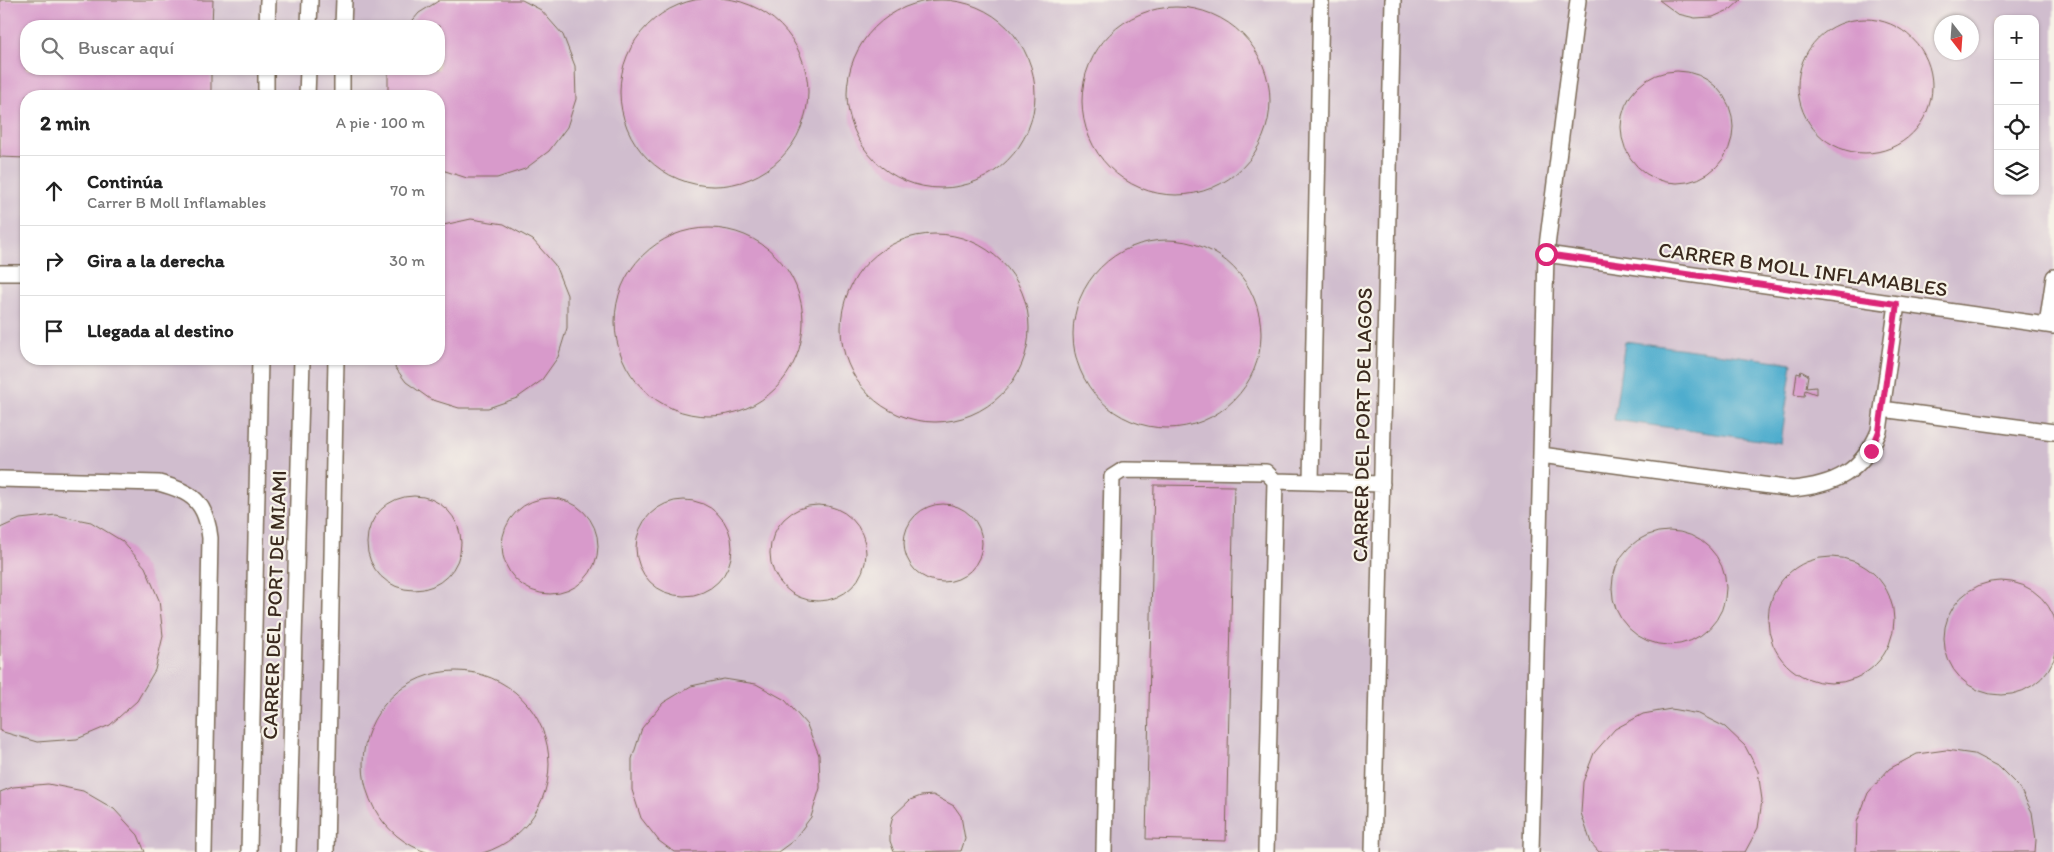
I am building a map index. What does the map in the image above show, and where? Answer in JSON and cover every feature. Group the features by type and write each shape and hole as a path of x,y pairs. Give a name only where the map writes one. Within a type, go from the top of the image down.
{"lane":[{"path":"268,0 268,20"},
{"path":"309,20 310,0"},
{"path":"343,20 344,0"},
{"path":"1311,482 1321,0"},
{"name":"CARRER DEL PORT DE LAGOS","path":"1373,852 1393,0"},
{"path":"1531,852 1546,254 1578,0"},
{"path":"266,75 266,90"},
{"path":"308,75 308,90"},
{"path":"342,75 342,90"},
{"name":"CARRER B MOLL INFLAMABLES","path":"1546,254 2051,326"},
{"path":"0,273 20,273"},
{"path":"2051,326 2054,277"},
{"path":"1541,456 1792,489 1816,487 1837,480 1856,466 1871,451 1879,431 1897,304"},
{"name":"CARRER DEL PORT DE MIAMI","path":"249,852 260,365"},
{"name":"CARRER DEL PORT DE MIAMI","path":"288,852 302,365"},
{"path":"326,852 336,365"},
{"path":"1882,409 2054,432"},
{"path":"1104,852 1112,477 1123,470 1266,472 1275,481 1382,484"},
{"path":"0,480 159,483 180,488 197,500 208,518 210,538 204,852"},
{"path":"1266,852 1275,481"}],"shaded area":[{"path":"0,0 2054,0 2054,852 0,852"}],"water":[{"path":"1625,341 1792,363 1781,443 1614,420"}],"building":[{"path":"705,-1 741,2 758,9 774,19 787,32 797,48 804,65 808,92 804,119 797,136 787,152 774,165 750,179 714,186 678,179 654,165 641,152 627,128 620,92 627,56 641,32 654,19 670,9 687,2"},
{"path":"0,0 213,0 212,20 20,20 20,75 211,75 211,90 20,90 20,158 0,157"},
{"path":"440,0 522,0 541,10 563,35 575,66 576,99 567,127 549,151 525,169 497,178 467,178 445,171 445,90 388,90 388,75 445,75 445,20 413,20 419,13"},
{"path":"932,0 950,0 977,7 1008,27 1028,58 1035,85 1035,103 1028,130 1008,161 977,181 950,188 932,188 914,184 897,177 881,167 868,154 858,138 851,121 847,103 847,85 851,67 858,50 868,34 881,21 897,11 914,4"},
{"path":"1659,0 1741,0 1731,9 1713,17 1695,18 1678,14"},
{"path":"1167,7 1185,7 1203,11 1220,18 1236,28 1249,41 1263,65 1270,92 1270,110 1263,137 1249,161 1236,174 1220,184 1203,191 1185,195 1167,195 1149,191 1132,184 1116,174 1103,161 1093,145 1086,128 1082,110 1082,92 1086,74 1093,57 1103,41 1116,28 1132,18 1149,11"},
{"path":"1865,19 1891,24 1913,38 1927,60 1932,86 1927,112 1913,134 1891,148 1865,153 1839,148 1817,134 1803,112 1798,86 1803,60 1817,38 1839,24"},
{"path":"1677,71 1699,75 1717,87 1729,105 1733,127 1729,149 1717,167 1699,179 1677,183 1655,179 1637,167 1625,149 1621,127 1625,105 1637,87 1655,75"},
{"path":"471,219 504,224 533,240 555,265 567,295 567,328 558,357 541,381 517,398 488,408 459,408 430,399 406,382 393,365 445,365 445,225"},
{"path":"700,228 718,228 745,235 776,255 796,286 803,313 803,331 796,358 776,389 745,409 718,416 700,416 682,412 665,405 649,395 636,382 626,366 619,349 615,331 615,313 619,295 626,278 636,262 649,249 665,239 682,232"},
{"path":"926,234 944,234 962,238 979,245 995,255 1008,268 1022,292 1029,319 1029,337 1022,364 1008,388 995,401 979,411 962,418 944,422 926,422 908,418 891,411 875,401 862,388 852,372 845,355 841,337 841,319 845,301 852,284 862,268 875,255 891,245 908,238"},
{"path":"1158,240 1176,240 1203,247 1234,267 1254,298 1261,325 1261,343 1254,370 1234,401 1203,421 1176,428 1158,428 1140,424 1123,417 1107,407 1094,394 1084,378 1077,361 1073,343 1073,325 1077,307 1084,290 1094,274 1107,261 1123,251 1140,244"},
{"path":"1801,371 1808,375 1806,388 1816,387 1816,394 1805,390 1804,396 1794,395 1797,373 1800,374"},
{"path":"1154,485 1234,486 1226,841 1146,839"},
{"path":"405,496 423,496 448,509 458,525 461,543 458,561 448,577 423,590 405,590 380,577 367,552 367,534 380,509"},
{"path":"550,498 568,502 584,512 594,528 598,546 594,564 584,580 568,590 550,594 532,590 516,580 506,564 502,546 506,528 516,512 532,502"},
{"path":"684,500 702,504 718,514 728,530 732,548 728,566 718,582 702,592 684,596 666,592 650,582 640,566 636,548 640,530 650,514 666,504"},
{"path":"935,504 951,504 965,510 976,521 982,535 982,551 976,565 965,576 951,582 935,582 921,576 910,565 904,551 904,535 910,521 921,510"},
{"path":"818,505 836,509 852,519 862,535 866,553 862,571 852,587 836,597 818,601 800,597 784,587 774,571 770,553 774,535 784,519 800,509"},
{"path":"56,515 91,522 122,541 145,567 159,600 163,636 155,670 137,701 110,725 77,739 37,742 0,731 0,528 20,519"},
{"path":"1669,531 1691,535 1701,540 1717,556 1722,566 1726,588 1722,610 1717,620 1701,636 1691,641 1669,645 1647,641 1637,636 1621,620 1616,610 1612,588 1616,566 1621,556 1637,540 1647,535"},
{"path":"1831,557 1855,562 1875,576 1889,596 1894,620 1889,644 1875,664 1855,678 1831,683 1807,678 1787,664 1773,644 1768,620 1773,596 1787,576 1807,562"},
{"path":"1990,582 2012,582 2033,591 2048,606 2055,622 2055,654 2048,670 2033,685 2012,694 1990,694 1969,685 1954,670 1945,649 1945,627 1954,606 1969,591"},
{"path":"438,672 474,672 508,686 534,712 542,728 549,755 548,782 534,816 508,842 483,853 429,853 404,842 378,816 364,782 364,746 378,712 404,686"},
{"path":"724,679 756,684 785,700 807,725 819,755 820,788 811,817 793,841 778,852 674,852 659,841 641,818 632,790 632,759 642,728 663,703 691,686"},
{"path":"1671,709 1699,714 1725,727 1745,746 1758,771 1762,800 1758,828 1745,852 1599,852 1591,843 1581,813 1583,782 1594,753 1615,729 1643,714"},
{"path":"1946,750 1974,754 1999,767 2019,787 2032,812 2036,840 2035,852 1856,852 1857,822 1868,793 1889,769 1917,754"},
{"path":"48,784 83,791 114,809 138,835 145,852 0,852 0,792 13,787"},
{"path":"933,795 954,806 961,816 965,839 961,851 894,852 890,841 890,828 893,816 910,800 921,796"}],"route":[{"path":"1546,254 1897,304 1879,431 1871,451"}]}
